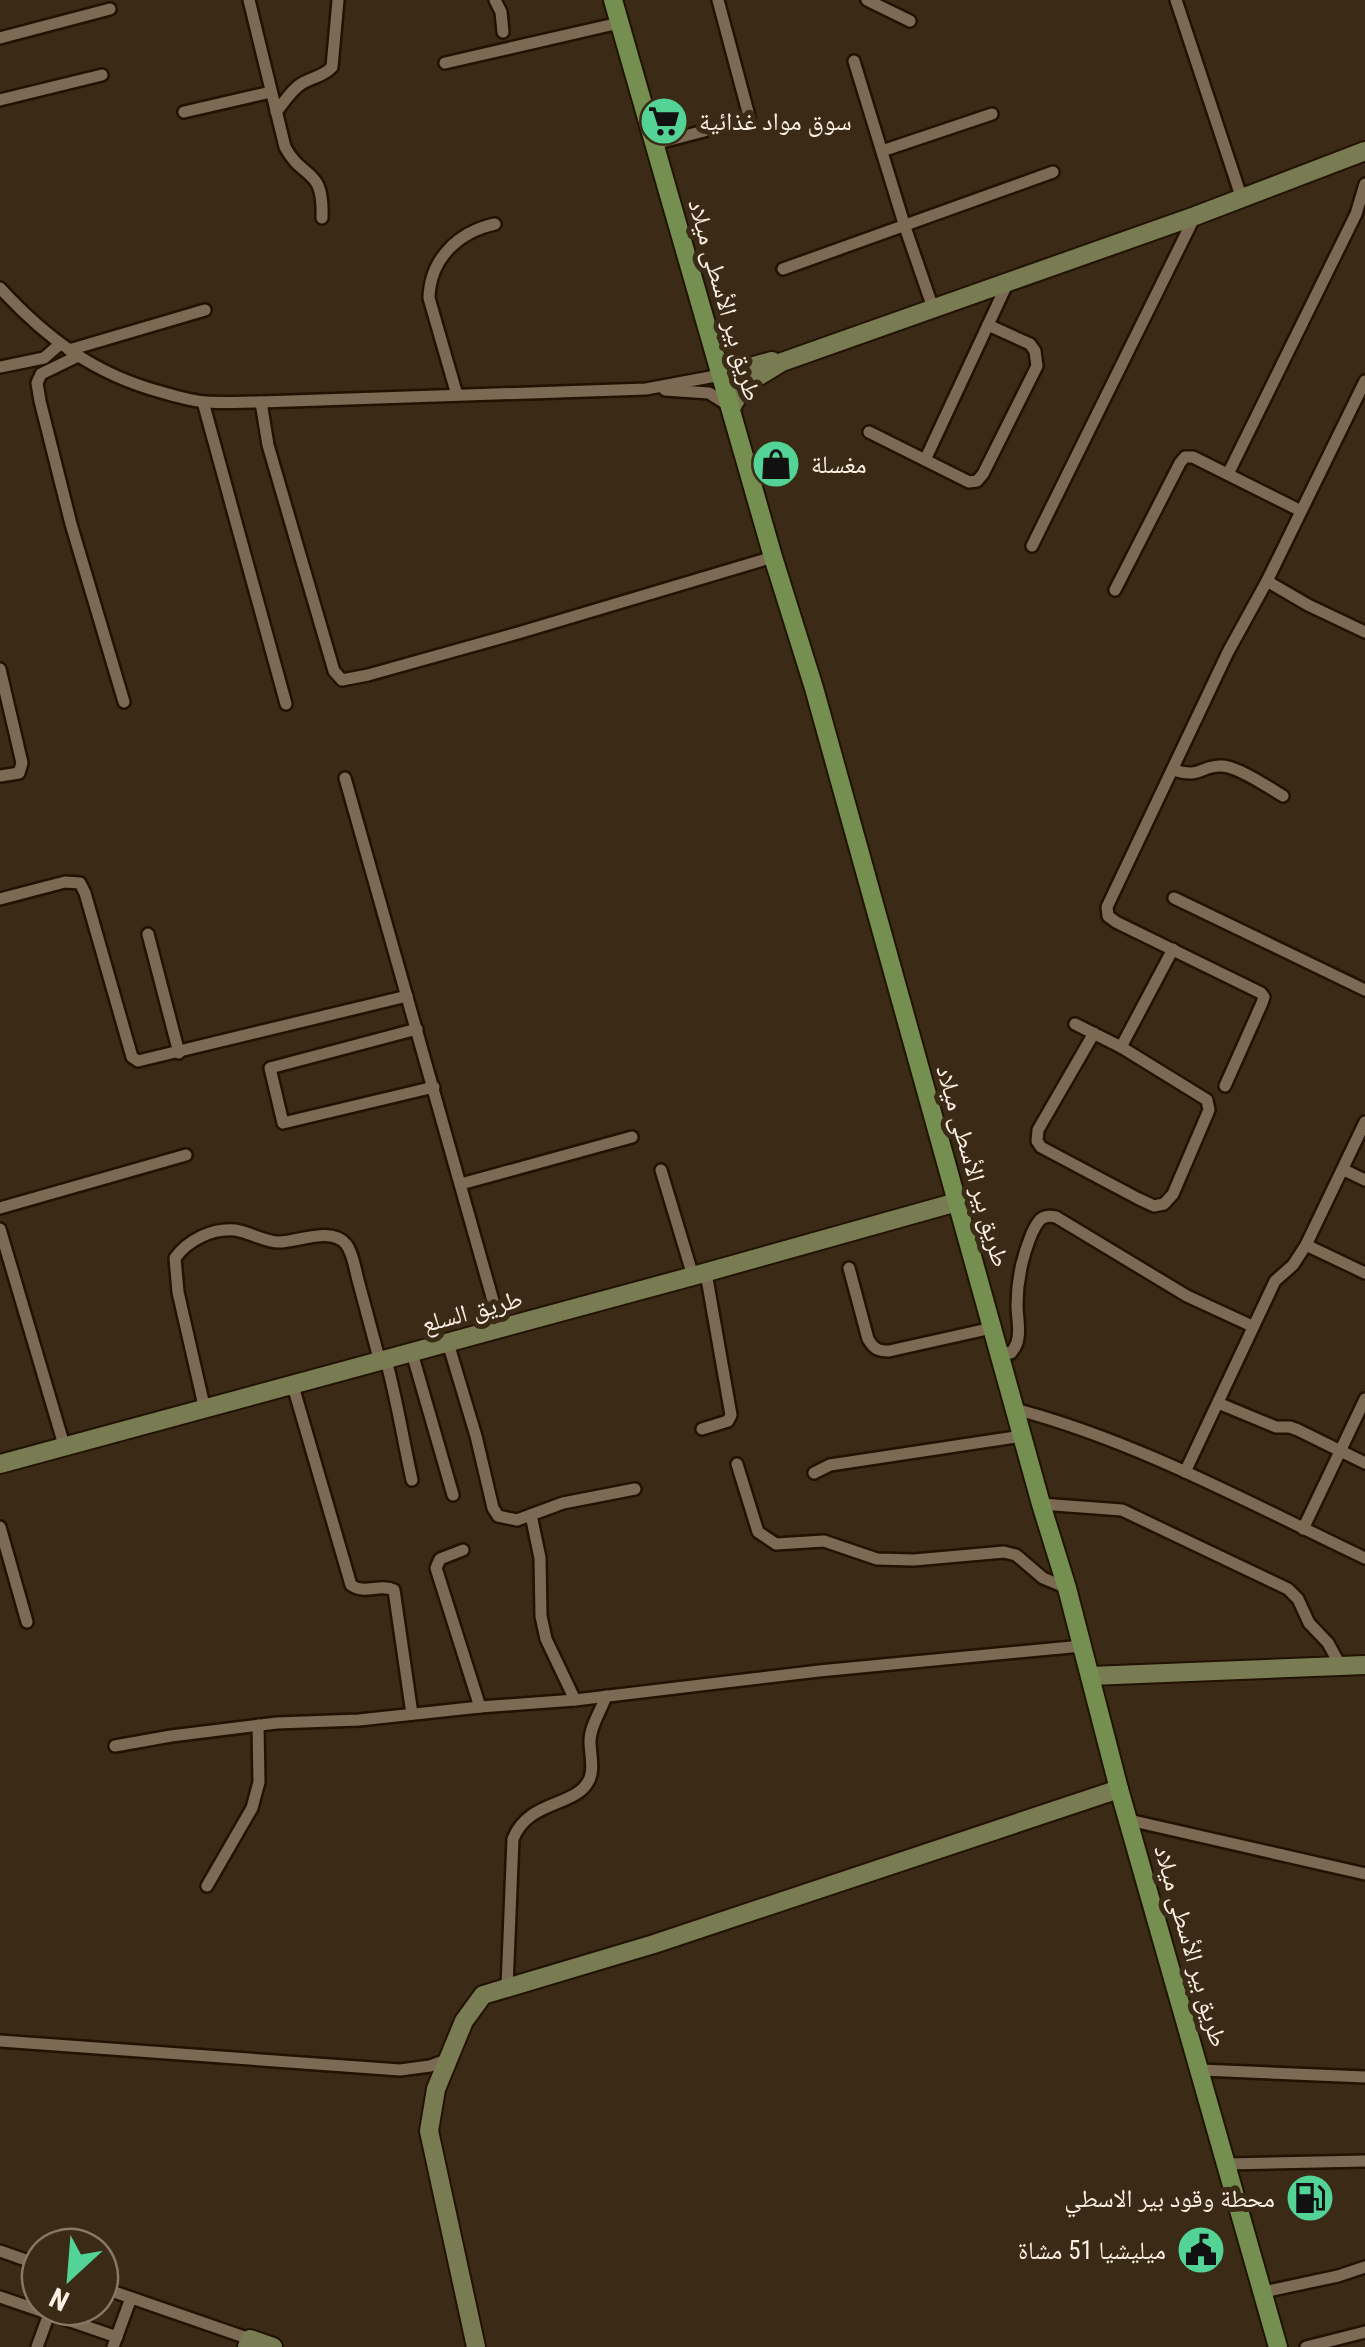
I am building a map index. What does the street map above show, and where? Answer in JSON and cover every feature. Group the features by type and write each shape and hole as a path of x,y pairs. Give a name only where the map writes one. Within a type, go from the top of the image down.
{"main road":[{"name":"طريق بير الأسطى ميلاد","path":"613,0 814,688 1278,2347"}],"street":[{"path":"249,0 285,147 319,185 322,218"},
{"path":"276,112 294,89 326,74 332,66 338,0"},
{"path":"495,0 503,32"},
{"path":"654,144 749,116 718,0"},
{"path":"867,0 910,21"},
{"path":"1176,0 1242,199"},
{"path":"0,38 110,9"},
{"path":"444,63 619,23"},
{"path":"854,61 933,308"},
{"path":"0,100 102,74"},
{"path":"184,112 272,92"},
{"path":"882,151 992,114"},
{"path":"0,288 68,350 130,384 203,402 646,388 708,393 731,408 744,385 782,362 1365,152"},
{"path":"784,269 1053,172"},
{"path":"1228,474 1356,214 1365,184"},
{"path":"1032,546 1195,216"},
{"path":"456,395 429,298 429,284 453,243 474,228 495,224"},
{"path":"925,460 1008,282"},
{"path":"0,368 204,310"},
{"path":"869,432 969,482 977,482 1037,366 1036,351 1030,344 988,325"},
{"path":"68,350 41,374 40,401 124,702"},
{"path":"646,388 721,375 775,360 782,362"},
{"path":"1225,1086 1264,997 1255,989 1116,922 1108,916 1107,908 1228,652 1267,582 1365,381"},
{"path":"203,402 286,704"},
{"path":"261,402 268,445 334,671 342,680 368,676 774,558"},
{"path":"1115,590 1185,457 1193,457 1302,511"},
{"path":"1267,582 1365,632"},
{"path":"0,669 22,763 19,773 0,776"},
{"path":"1174,770 1194,775 1217,766 1231,768 1283,796"},
{"path":"345,778 501,1329"},
{"path":"0,899 65,882 80,882 132,1057 138,1061 407,996"},
{"path":"1174,898 1365,990"},
{"path":"148,934 179,1052"},
{"path":"1121,1047 1172,949"},
{"path":"1075,1024 1094,1033 1121,1047 1202,1096 1208,1104 1209,1110 1173,1194 1164,1204 1154,1206 1137,1198 1041,1147 1037,1141 1038,1130 1094,1033"},
{"path":"417,1029 270,1068 283,1122 434,1087"},
{"path":"1185,1472 1274,1281 1293,1265 1306,1245 1365,1122"},
{"path":"461,1184 632,1137"},
{"path":"0,1208 186,1155"},
{"path":"661,1170 700,1274 731,1415 728,1421 702,1429"},
{"path":"1344,1170 1365,1180"},
{"name":"طريق السلع","path":"0,1464 957,1202"},
{"path":"999,1352 1011,1353 1016,1347 1018,1282 1024,1252 1038,1222 1048,1216 1186,1296 1252,1326"},
{"path":"0,1229 64,1446"},
{"path":"205,1410 175,1258 199,1237 218,1232 235,1230 272,1242 335,1237 345,1243 353,1262 398,1402 412,1480"},
{"path":"1306,1245 1365,1273"},
{"path":"850,1268 868,1339 879,1351 992,1328"},
{"path":"448,1343 476,1436 492,1508 498,1516 517,1520 563,1503 636,1488"},
{"path":"412,1353 453,1495"},
{"path":"293,1386 351,1585 360,1590 386,1586 394,1590 412,1714"},
{"path":"1303,1528 1365,1399"},
{"path":"1218,1403 1276,1427 1298,1430 1365,1463"},
{"path":"1015,1409 1062,1421 1185,1472 1365,1558"},
{"path":"814,1472 830,1465 1022,1436"},
{"path":"737,1464 758,1532 776,1544 824,1541 876,1559 914,1560 1004,1552 1016,1555 1044,1578 1067,1588"},
{"path":"1040,1504 1122,1510 1288,1588 1340,1665"},
{"path":"531,1515 540,1558 546,1640 575,1700"},
{"path":"0,1526 27,1622"},
{"path":"464,1550 440,1559 436,1568 480,1707"},
{"path":"115,1746 258,1725 575,1700 818,1671 1082,1646"},
{"path":"1090,1676 1365,1665"},
{"path":"506,1987 513,1838 529,1816 578,1792 588,1782 591,1730 606,1696"},
{"path":"207,1886 252,1808 259,1782 258,1725"},
{"path":"476,2347 429,2130 436,2089 471,2008 483,1995 654,1944 1120,1789"},
{"path":"1129,1820 1365,1874"},
{"path":"0,2040 400,2070 449,2059"},
{"path":"1201,2070 1365,2077"},
{"path":"1227,2164 1365,2160"},
{"path":"1263,2292 1365,2268"},
{"path":"120,2294 248,2343 273,2347"},
{"path":"79,2327 115,2342 132,2298"},
{"path":"1306,2347 1365,2332"}],"place":[{"name":"سوق مواد غذائية","path":"664,121"},
{"name":"مغسلة","path":"776,464"},
{"name":"محطة وقود بير الاسطي","path":"1310,2198"},
{"name":"ميليشيا 51 مشاة","path":"1201,2250"}]}
